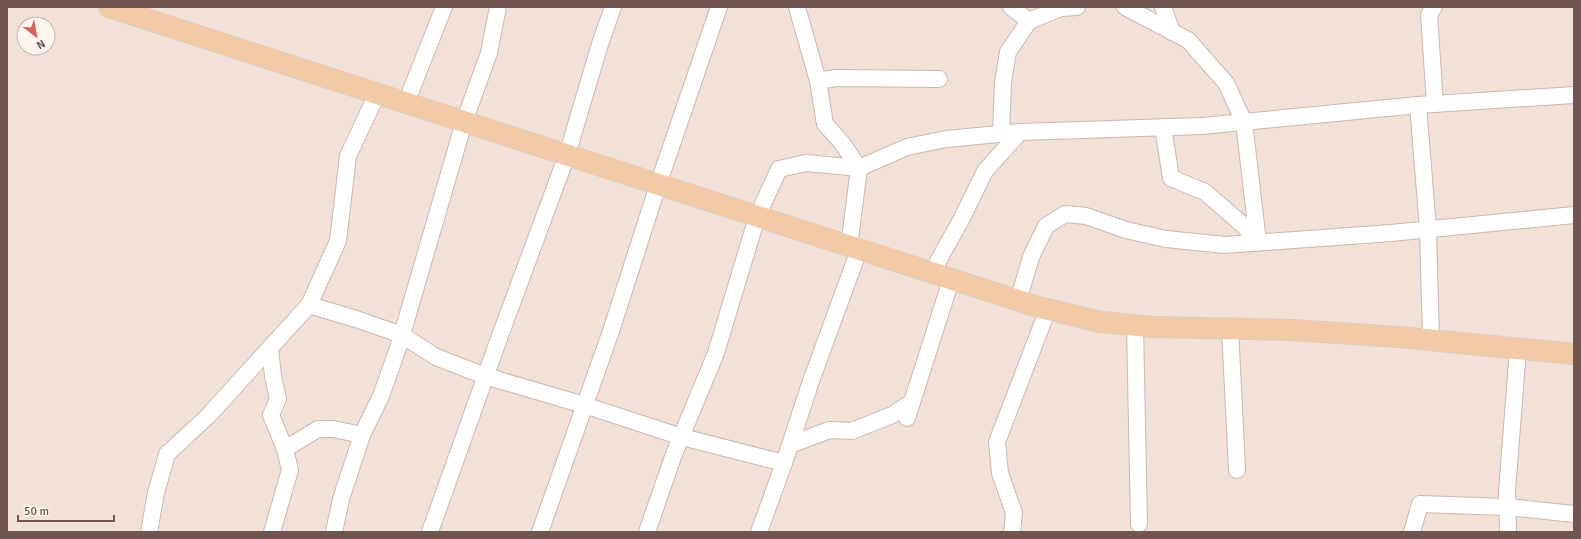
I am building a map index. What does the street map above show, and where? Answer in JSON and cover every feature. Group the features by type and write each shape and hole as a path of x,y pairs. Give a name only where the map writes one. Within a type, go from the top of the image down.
{"main road":[{"path":"109,7 931,274 1048,310 1101,322 1153,327 1292,330 1431,340 1574,354"}],"street":[{"path":"406,103 444,7"},
{"path":"334,532 341,499 362,435 381,396 402,335 464,122 489,53 498,7"},
{"path":"430,532 485,376 567,155 600,44 613,7"},
{"path":"540,532 610,331 719,7"},
{"path":"759,532 784,463 854,249 859,168 842,144 825,124 818,82 797,7"},
{"path":"1012,7 1028,21"},
{"path":"1002,133 1004,82 1008,52 1028,21 1061,8 1077,7"},
{"path":"1125,7 1188,40 1226,83 1244,122 1258,242"},
{"path":"1163,7 1172,32"},
{"path":"1434,7 1429,15 1435,104"},
{"path":"818,82 836,78 939,79"},
{"path":"149,532 156,493 167,454 208,416 309,305 338,241 348,156 376,94"},
{"path":"647,532 682,437 716,353 757,217 779,169 806,163 859,168 907,147 946,139 1002,133 1202,126 1418,105 1574,95"},
{"path":"1418,105 1428,229 1431,340"},
{"path":"1163,127 1171,178 1205,192 1243,225 1258,242"},
{"path":"931,274 985,172 1020,132"},
{"path":"1018,301 1031,257 1046,226 1065,214 1086,216 1126,230 1166,239 1225,245 1428,229 1574,215"},
{"path":"907,418 951,280"},
{"path":"309,305 402,335 436,357 485,376 584,405 682,437 784,463"},
{"path":"1012,532 1014,513 1000,473 998,442 1048,310"},
{"path":"1135,325 1139,524"},
{"path":"1230,328 1237,470"},
{"path":"270,349 273,376 278,399 271,415 285,449 290,470 272,532"},
{"path":"1508,532 1508,490 1518,349"},
{"path":"790,445 829,430 852,431 892,415 912,402"},
{"path":"285,449 318,429 333,429 362,435"},
{"path":"1412,532 1420,504 1508,507 1574,514"}],"shaded area":[{"path":"7,7 1574,7 1574,532 7,532"}]}
